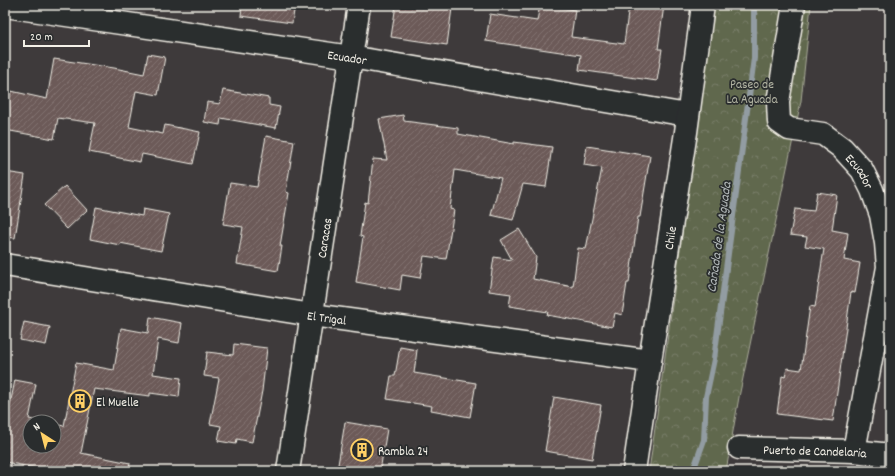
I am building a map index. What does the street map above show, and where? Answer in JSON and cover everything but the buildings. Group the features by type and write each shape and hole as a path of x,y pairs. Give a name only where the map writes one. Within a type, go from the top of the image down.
{"street":[{"name":"Caracas","path":"288,471 359,5"},
{"name":"Chile","path":"634,471 685,140 702,5"},
{"name":"Ecuador","path":"794,5 778,102 779,122 789,129 824,134 842,148 862,170 872,190 881,215 886,243 888,267 854,451"},
{"name":"Ecuador","path":"5,6 351,57 687,115"},
{"name":"El Trigal","path":"5,266 312,315 650,361"},
{"name":"Puerto de Candelaria","path":"739,448 854,451 890,455"}],"green space":[{"name":"Paseo de La Aguada","path":"714,5 811,5 801,101 739,397 726,471 649,471"}],"waterway":[{"name":"Cañada de la Aguada","path":"693,471 704,440 706,397 714,359 754,58 754,5"}],"place":[{"name":"El Muelle","path":"80,401"},
{"name":"Rambla 24","path":"362,450"}]}
